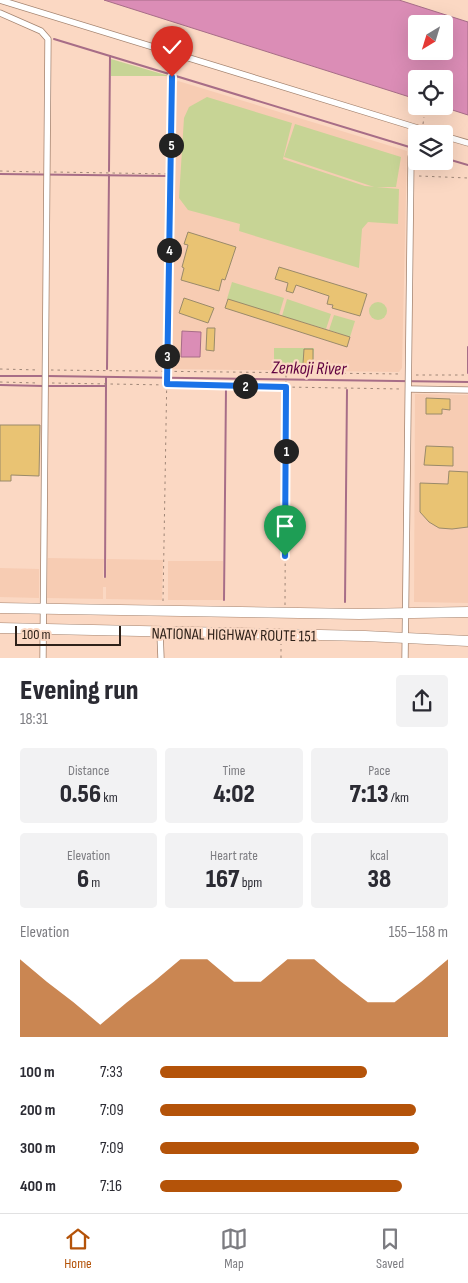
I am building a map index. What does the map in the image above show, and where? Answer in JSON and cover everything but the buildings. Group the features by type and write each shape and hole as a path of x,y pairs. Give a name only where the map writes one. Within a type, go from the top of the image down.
{"highway":[{"name":"NATIONAL HIGHWAY ROUTE 151","path":"0,608 163,612 468,612"},
{"name":"NATIONAL HIGHWAY ROUTE 151","path":"0,629 468,641"}],"street":[{"path":"0,0 408,125"},
{"path":"0,13 48,36 42,658"},
{"path":"453,139 468,143"},
{"path":"405,658 410,170"},
{"path":"409,387 468,390"},
{"path":"160,633 161,658"}],"path":[{"path":"163,612 172,77"},
{"path":"0,171 170,174"},
{"path":"410,176 468,178"},
{"path":"0,369 468,375"},
{"path":"285,613 286,373"},
{"path":"0,382 46,381 286,387 409,387"},
{"path":"281,635 281,658"}],"shaded area":[{"path":"104,0 399,0 446,15 408,15 408,60 453,60 453,17 468,22 468,115 453,110 453,70 408,70 408,96"},
{"path":"178,81 407,151 402,368 399,372 170,369 175,83"},
{"path":"182,331 201,332 200,357 181,357"},
{"path":"415,394 468,395 468,603 414,602"},
{"path":"48,558 104,559 103,578 106,578 107,559 163,560 162,600 106,599 106,587 103,587 103,599 47,598"},
{"path":"168,561 223,561 223,600 168,600"},
{"path":"0,568 39,569 39,598 0,597"}],"green space":[{"path":"111,59 169,76 111,76"},
{"path":"207,97 292,123 283,159 365,186 399,189 398,224 368,222 362,229 359,268 239,231 240,224 188,210 179,198 184,118 189,107"},
{"path":"295,124 401,157 396,187 374,187 284,157"},
{"path":"232,282 284,298 279,315 227,299"},
{"path":"287,299 331,314 326,329 282,316"},
{"path":"378,302 384,305 387,311 384,317 378,320 372,317 369,311 372,305"},
{"path":"334,315 355,321 350,337 329,330"},
{"path":"274,348 314,348 313,365 274,364"}],"waterway":[{"path":"54,39 408,147"},
{"path":"109,171 110,56"},
{"path":"453,161 468,165"},
{"path":"0,174 168,176"},
{"path":"107,369 109,175"},
{"path":"468,347 468,373"},
{"name":"Zenkoji River","path":"0,376 43,376"},
{"name":"Zenkoji River","path":"47,376 468,382"},
{"path":"48,386 106,386 106,377"},
{"path":"0,385 43,386"},
{"path":"105,577 106,386"},
{"path":"224,600 226,388"},
{"path":"345,602 347,390"}],"route":[{"path":"172,77 167,384 286,387 285,556"}]}
